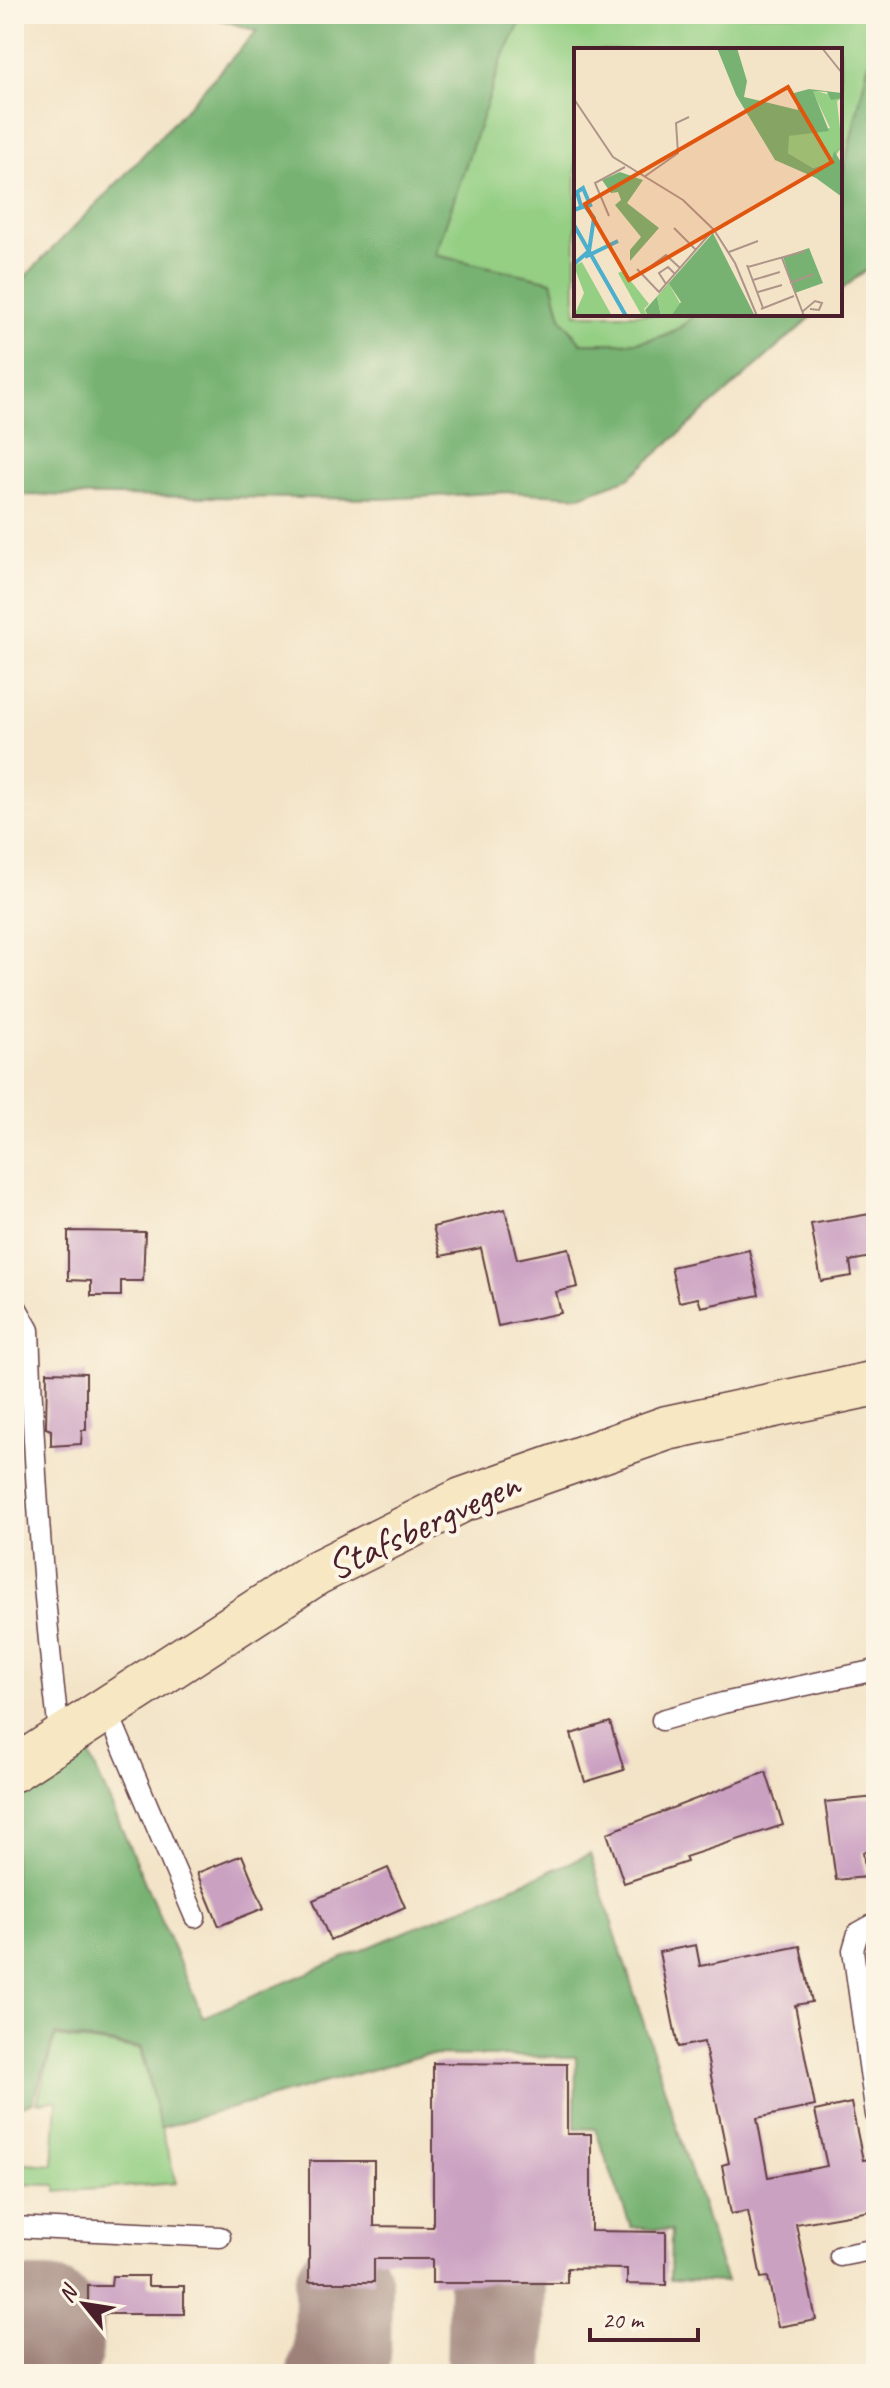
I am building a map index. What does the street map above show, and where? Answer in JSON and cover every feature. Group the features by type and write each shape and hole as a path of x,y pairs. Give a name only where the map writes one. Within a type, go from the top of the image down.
{"main road":[{"name":"Stafsbergvegen","path":"14,1769 316,1573 462,1500 667,1428 876,1383"}],"lane":[{"path":"14,1303 29,1330 42,1577 60,1740"},
{"path":"662,1720 876,1670"},
{"path":"107,1710 195,1917"},
{"path":"876,1923 858,1933 853,1950 876,2115"},
{"path":"14,2227 220,2237"},
{"path":"840,2256 876,2249"}],"green space":[{"path":"202,14 525,14 502,59 435,255 552,281 561,317 581,343 627,343 657,338 693,316 813,316 629,478 580,496 510,492 383,499 14,495 14,288 123,177 257,31"},
{"path":"525,14 876,14 876,32 842,176 842,48 574,48 574,316 693,316 657,338 627,343 581,343 561,317 552,281 435,255 502,58"},
{"path":"876,32 876,262 842,289 842,176"},
{"path":"88,1751 203,2017 590,1854 726,2282 670,2280 671,2231 631,2227 595,2129 575,2128 576,2057 424,2055 160,2128 142,2048 55,2035 33,2102 14,2109 14,1797"},
{"path":"55,2037 140,2049 176,2183 57,2192 56,2185 14,2184 14,2162 53,2165 57,2100 37,2102"}],"building":[{"path":"505,1209 517,1259 569,1248 578,1287 556,1292 561,1313 498,1326 481,1248 441,1256 433,1227"},
{"path":"876,1213 876,1256 850,1261 852,1276 821,1281 811,1224"},
{"path":"68,1231 145,1232 143,1281 121,1281 121,1296 91,1296 91,1281 68,1280"},
{"path":"749,1250 759,1295 701,1307 698,1298 679,1302 671,1267"},
{"path":"47,1372 86,1373 86,1430 82,1430 81,1444 51,1446 51,1430 46,1428"},
{"path":"610,1722 624,1770 585,1782 571,1734"},
{"path":"766,1772 783,1825 685,1857 687,1862 624,1883 607,1833"},
{"path":"876,1797 876,1851 863,1852 866,1877 836,1880 825,1802"},
{"path":"242,1855 264,1908 219,1926 197,1873"},
{"path":"388,1868 405,1907 330,1940 313,1900"},
{"path":"696,1945 700,1966 800,1946 812,2002 795,2005 815,2106 757,2118 768,2177 827,2166 815,2111 851,2103 863,2160 876,2158 876,2210 796,2224 816,2320 778,2327 768,2277 761,2278 748,2211 731,2214 722,2165 729,2163 704,2042 678,2047 659,1952"},
{"path":"433,2063 567,2064 567,2134 591,2134 591,2231 666,2232 666,2285 627,2284 627,2269 567,2268 567,2283 432,2283 432,2259 374,2259 374,2282 309,2282 309,2161 374,2161 374,2226 433,2227"},
{"path":"112,2276 148,2276 148,2286 184,2286 184,2314 88,2314 88,2286 111,2286"}],"taxiway":[{"path":"495,2374 497,2283"},
{"path":"336,2374 342,2356 343,2286"},
{"path":"14,2317 47,2317 54,2323 54,2347"}]}
